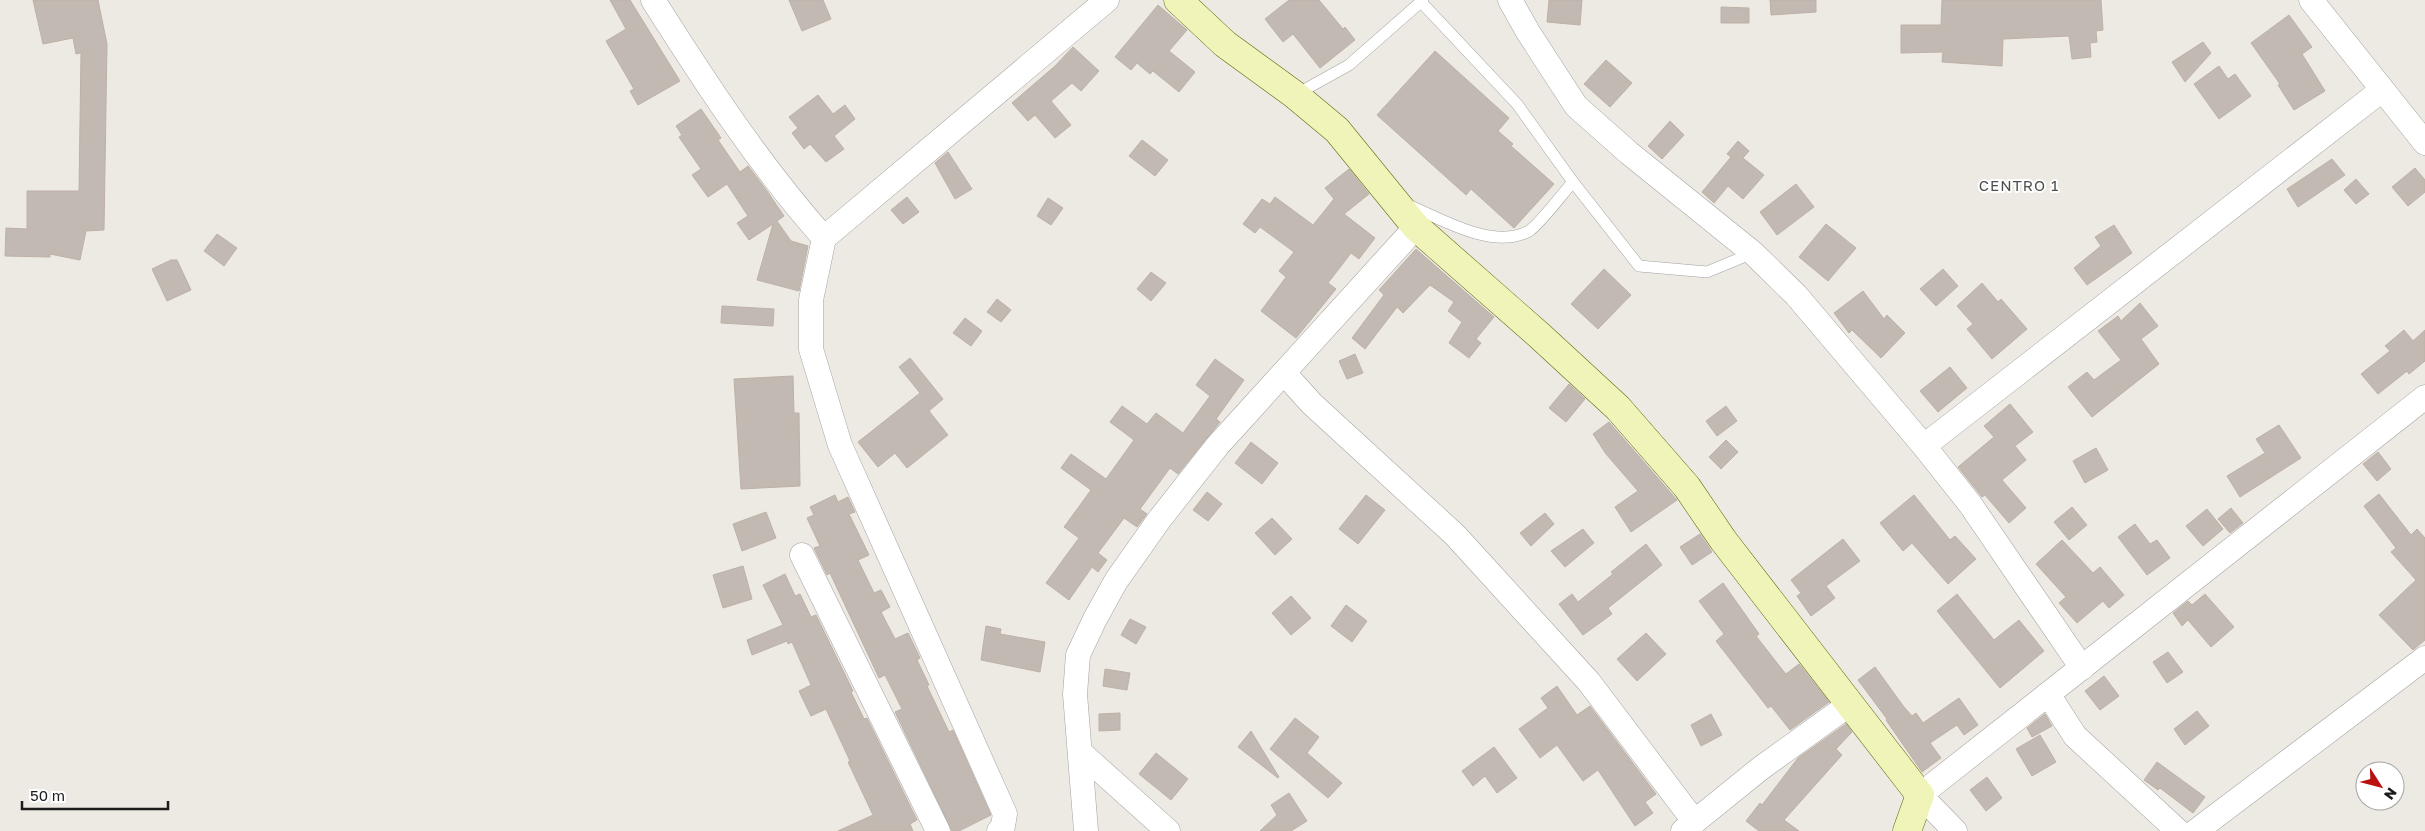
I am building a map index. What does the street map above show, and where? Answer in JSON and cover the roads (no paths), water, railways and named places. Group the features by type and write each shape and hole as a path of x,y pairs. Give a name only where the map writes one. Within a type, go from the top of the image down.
{"street":[{"path":"653,0 722,106 798,208 824,238"},
{"path":"999,831 1004,826 1005,814 840,445 811,349 811,300 824,238 1106,0"},
{"path":"1178,0 1225,44 1295,95 1337,130 1416,227 1540,336 1618,408 1687,487 1723,540 1920,795 1955,831"},
{"path":"1510,0 1528,32 1576,106 1629,153 1753,253 1796,295 1924,446 1970,504 2082,668"},
{"path":"2310,0 2425,143"},
{"path":"1924,446 2382,90"},
{"path":"1086,831 1075,694 1078,655 1095,619 1116,581 1159,520 1218,445 1416,227"},
{"path":"1284,373 1312,404 1462,542 1589,682 1688,826 1761,768 1850,704"},
{"path":"1906,831 1920,795 2425,397"},
{"path":"802,555 938,831"},
{"path":"2196,831 2425,658"},
{"path":"2048,694 2075,736 2178,831"},
{"path":"1081,754 1168,831"}],"lane":[{"path":"1295,95 1349,66 1422,1 1517,104 1573,182 1639,266 1707,272 1753,253"},
{"path":"1393,199 1477,234 1506,239 1530,230 1573,182"}],"district":[{"name":"CENTRO 1","path":"2019,186"}]}
